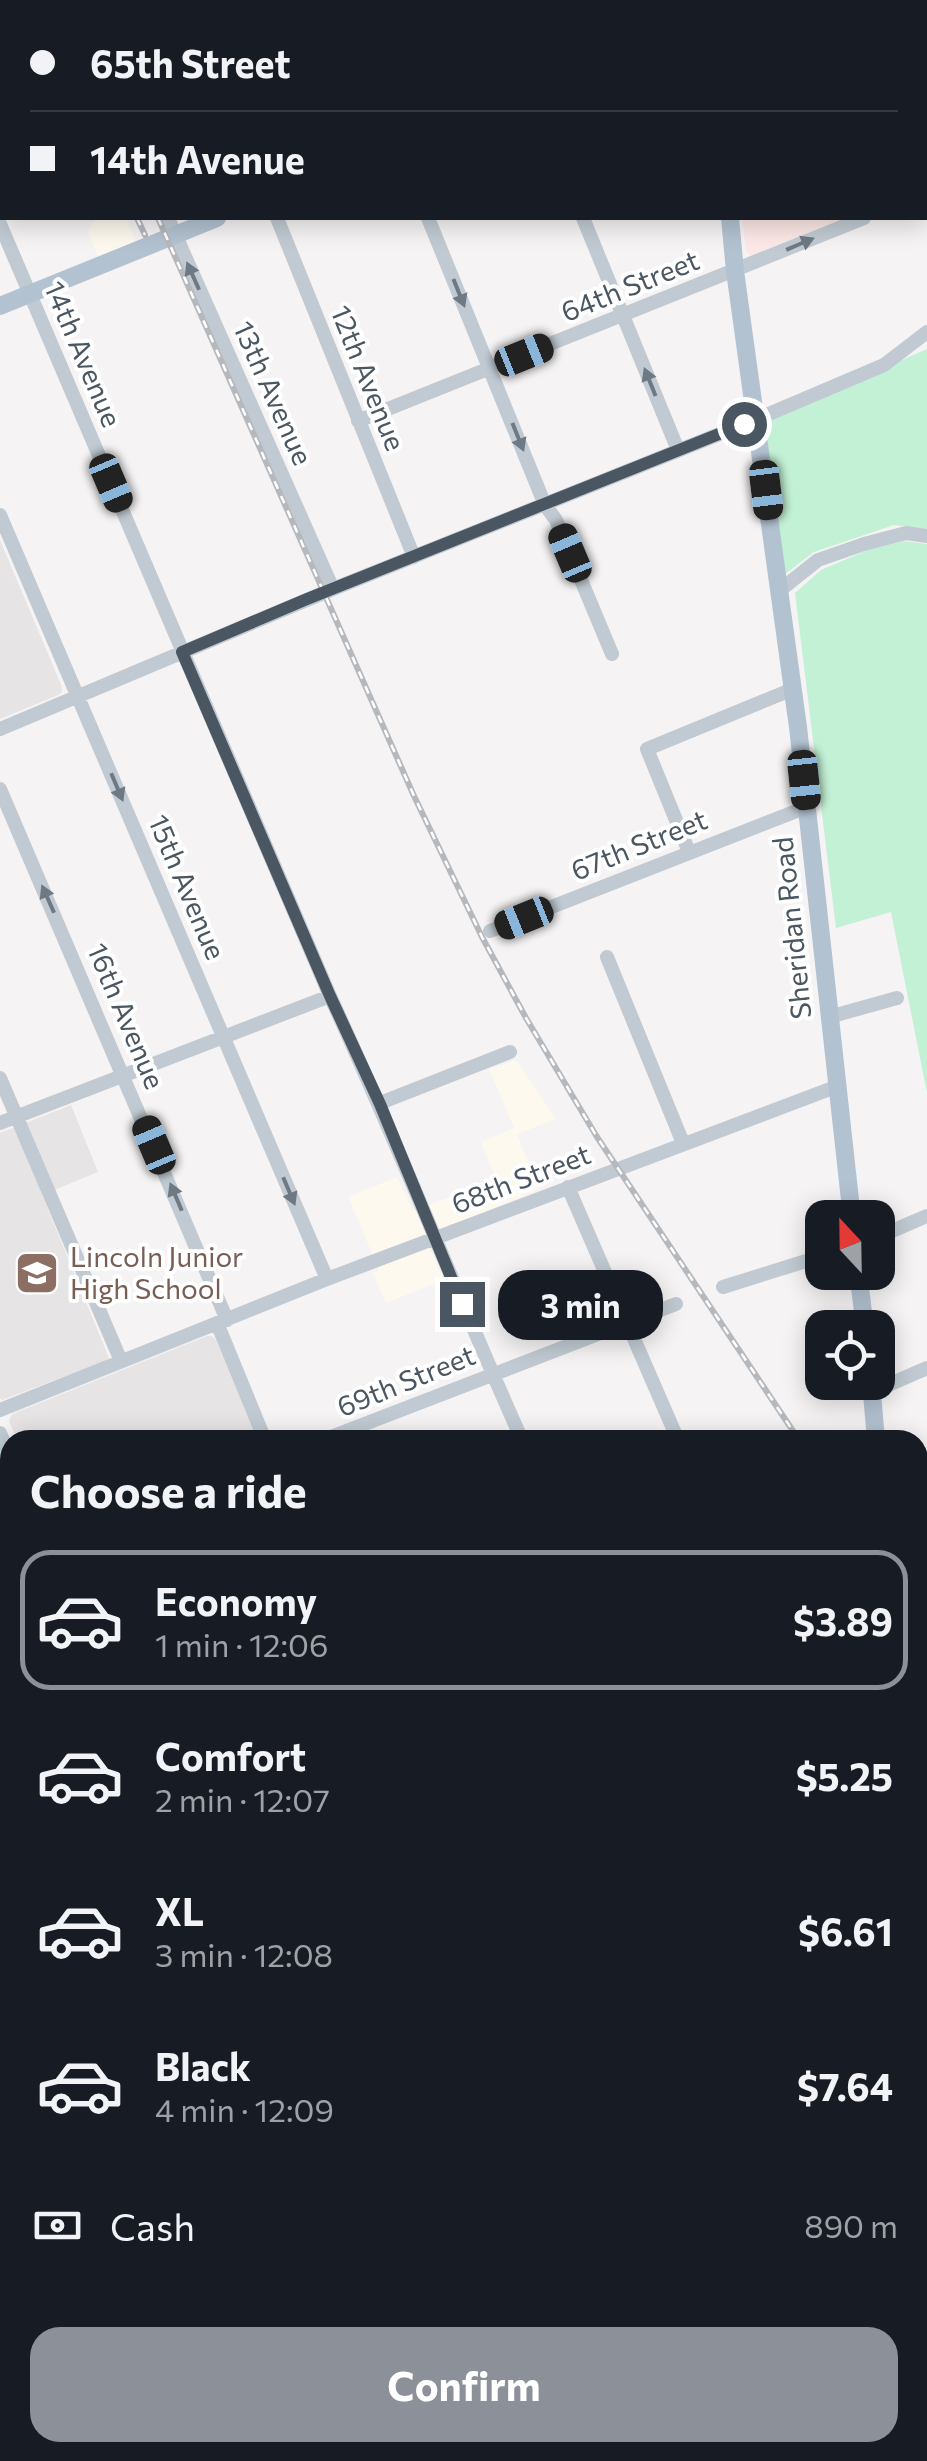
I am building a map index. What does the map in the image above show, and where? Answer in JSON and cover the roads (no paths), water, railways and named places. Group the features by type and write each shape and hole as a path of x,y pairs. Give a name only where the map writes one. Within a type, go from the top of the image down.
{"main road":[{"path":"0,306 212,220"},
{"name":"Sheridan Road","path":"730,220 793,688 850,1200"},
{"path":"0,320 31,294"},
{"path":"872,1400 875,1430"}],"street":[{"name":"13th Avenue","path":"169,220 333,589"},
{"name":"12th Avenue","path":"278,220 414,556"},
{"path":"429,220 545,505 556,520 612,654"},
{"path":"584,220 678,450"},
{"name":"64th Street","path":"358,421 859,220"},
{"name":"14th Avenue","path":"0,224 518,1430"},
{"path":"0,729 333,589 757,419 884,364 927,332"},
{"name":"15th Avenue","path":"0,515 327,1280"},
{"path":"779,590 818,560 906,533 927,536"},
{"path":"689,852 647,749 793,688"},
{"name":"16th Avenue","path":"0,789 124,1075 222,1321 260,1430"},
{"name":"67th Street","path":"490,932 807,807"},
{"path":"607,957 683,1143"},
{"path":"0,1123 330,996"},
{"path":"830,1017 897,998"},
{"path":"380,1104 510,1052"},
{"path":"0,1078 121,1361"},
{"name":"68th Street","path":"0,1410 327,1280 838,1086"},
{"path":"568,1187 674,1430"},
{"path":"895,1229 927,1216"},
{"path":"723,1287 805,1261"},
{"name":"69th Street","path":"349,1430 676,1304"},
{"path":"895,1379 927,1368"}],"railway":[{"path":"138,220 145,235"},
{"path":"159,220 414,796 482,937 597,1137 792,1430"}],"place":[{"name":"Lincoln Junior High School","path":"37,1273"}]}
